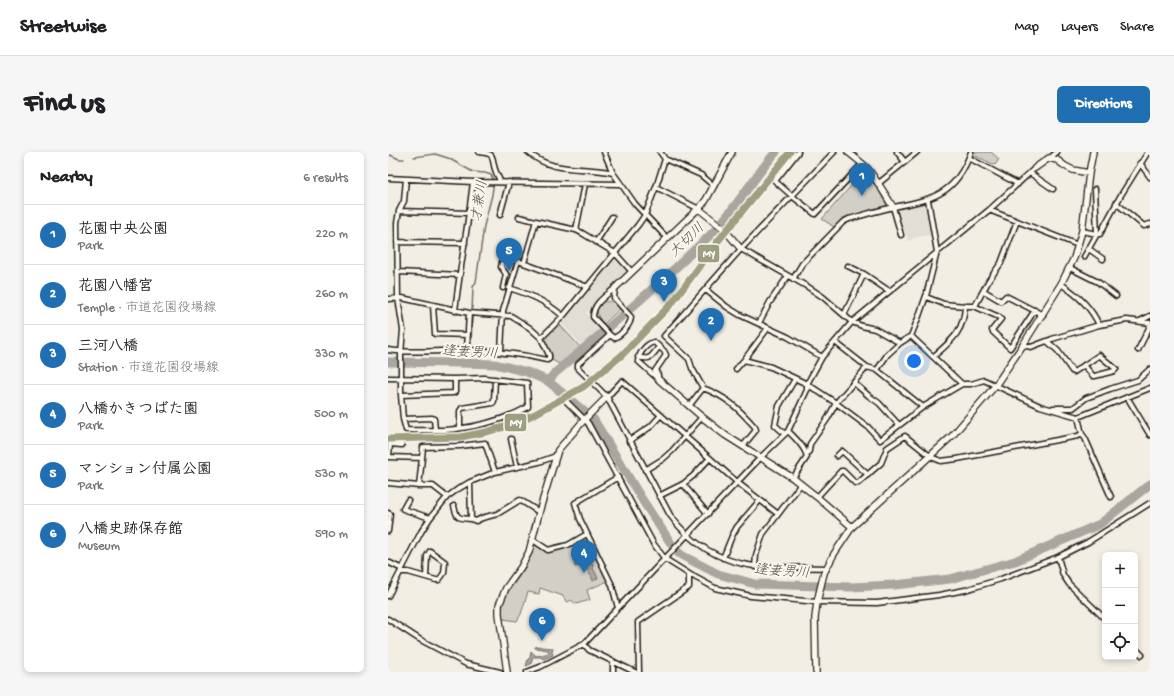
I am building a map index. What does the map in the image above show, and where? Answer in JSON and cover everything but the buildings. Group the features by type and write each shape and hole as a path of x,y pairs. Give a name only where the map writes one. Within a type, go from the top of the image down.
{"street":[{"path":"479,152 487,153 492,157 496,172 496,182"},
{"path":"528,152 546,164 556,167 601,170 612,173"},
{"path":"604,152 612,173 635,204 667,238"},
{"path":"660,152 665,159 701,176 714,186"},
{"path":"615,288 614,298 631,317 631,321 628,326 614,338 610,336 593,316 594,308 667,238 699,209 706,200 732,152"},
{"path":"798,152 776,181 815,214 862,164"},
{"path":"743,446 756,430 755,427 742,412 730,402 717,393 703,388 692,368 689,359 664,336 741,249 834,152"},
{"path":"848,152 862,164 878,183 893,208 900,235"},
{"path":"898,152 905,162"},
{"path":"878,183 917,152"},
{"path":"794,279 802,264 843,222 928,200 943,192 955,182 971,152"},
{"path":"527,672 540,667 584,644 786,432 807,390 807,384 822,357 852,322 989,210 1035,168 1057,152"},
{"path":"816,672 815,618 817,600 826,571 834,554 852,527 952,436 994,386 1043,314 1070,268 1078,245 1082,231 1093,152"},
{"path":"1084,257 1097,234 1100,234 1116,202 1148,152"},
{"path":"969,158 1018,184"},
{"path":"1050,158 1058,160 1073,170 1089,173"},
{"path":"541,338 563,316 588,287 645,214 665,159"},
{"path":"1140,163 1150,177"},
{"path":"1030,173 1053,189"},
{"path":"388,178 473,182 621,184"},
{"path":"388,378 401,377 495,379 527,383 528,407 496,420 460,428 406,430 403,419 401,395 401,377 401,353 403,330 398,298 397,242 399,211 404,201 406,179"},
{"path":"456,311 473,182"},
{"path":"500,215 509,182"},
{"path":"576,230 585,184"},
{"path":"656,187 699,209 724,229 741,249 808,287 852,322 875,329 900,342"},
{"path":"1095,189 1097,234"},
{"path":"877,370 887,355 900,342 911,336 926,297 937,252 928,200"},
{"path":"1116,202 1144,226 1150,224"},
{"path":"989,210 1078,245"},
{"path":"399,211 470,213"},
{"path":"519,217 576,230 615,253 632,272"},
{"path":"596,242 612,218"},
{"path":"974,306 1001,263 1017,220"},
{"path":"524,263 536,221"},
{"path":"1082,231 1097,234"},
{"path":"397,242 464,243"},
{"path":"1089,249 1103,259"},
{"path":"503,288 506,274 500,267 504,253 518,261 588,287"},
{"path":"501,352 502,315 518,261"},
{"path":"848,266 864,274 890,291"},
{"path":"1070,268 1098,282 1116,296"},
{"path":"398,272 460,275"},
{"path":"844,315 864,274"},
{"path":"759,323 770,302 788,276"},
{"path":"1061,284 1087,305 1095,316 1099,325"},
{"path":"509,288 545,302 563,316"},
{"path":"706,290 727,307 768,328 788,336 822,357"},
{"path":"984,291 1001,301 1006,296 1043,314"},
{"path":"926,297 944,304 974,306 999,317 1001,319 992,330 1010,348 1035,310"},
{"path":"388,299 398,298 469,314 511,316 530,328 541,338 549,355 549,359 547,360 532,356 501,352 467,350 401,353 388,350"},
{"path":"604,298 614,298"},
{"path":"433,306 435,334 468,335"},
{"path":"933,357 957,335 965,315 966,306"},
{"path":"467,350 469,314"},
{"path":"1140,322 1150,316"},
{"path":"1023,345 1031,347 1099,325 1127,320 1150,323"},
{"path":"1138,350 1150,326"},
{"path":"736,369 768,328"},
{"path":"610,336 578,364 578,366 582,373 607,397 659,496 678,527 704,549 736,563 755,567 826,571"},
{"path":"911,336 962,384"},
{"path":"1047,341 1058,351 1074,372 1084,365 1099,355 1116,369 1114,371 1094,376 1084,365"},
{"path":"638,357 650,343 654,342 664,351 666,355 655,371"},
{"path":"835,342 867,367 877,370 923,407"},
{"path":"638,357 645,360 650,358 659,347"},
{"path":"638,357 638,361 648,371 702,418 793,478 852,527"},
{"path":"744,360 771,367 807,384 868,427 886,448"},
{"path":"793,478 807,457 810,444 828,418 836,403 867,367"},
{"path":"1046,408 1073,408 1086,398 1138,380 1150,369"},
{"path":"648,371 655,371"},
{"path":"655,371 658,375 658,379"},
{"path":"401,395 453,394 455,392 455,379"},
{"path":"460,428 460,411 462,408 493,404 495,379"},
{"path":"795,379 779,406 775,425 798,442 807,454"},
{"path":"880,440 923,407 962,384 971,384 984,380 994,386 1040,406 1078,417 1150,388"},
{"path":"507,672 500,626 500,605 506,588 521,567 529,552 558,450 585,419 622,381 738,483 778,514"},
{"path":"853,382 879,403 899,425"},
{"path":"689,406 703,388"},
{"path":"1127,397 1150,435"},
{"path":"567,402 588,423 653,543 666,557 690,574 716,588 741,594 877,603 965,590 1001,579 1058,557 1088,542 1150,503"},
{"path":"630,440 650,427 661,415"},
{"path":"1078,417 1082,434 1111,497"},
{"path":"403,419 432,418 434,420 435,430"},
{"path":"645,470 663,459 672,451 702,418"},
{"path":"817,497 841,471 843,471 857,484 881,463 886,448 905,436 930,457 941,461 1078,436 1082,434"},
{"path":"511,439 517,467"},
{"path":"419,486 423,447 460,446 485,442 495,472"},
{"path":"402,445 390,444 389,457 422,458"},
{"path":"837,456 842,451 868,475"},
{"path":"389,593 430,518 447,497 470,482 495,472 556,456"},
{"path":"659,496 683,484 710,458"},
{"path":"618,477 575,502 580,519 612,585 618,608"},
{"path":"470,482 471,519"},
{"path":"388,483 433,486 447,497"},
{"path":"683,484 708,514"},
{"path":"755,567 756,555 763,534 801,484"},
{"path":"408,500 403,509 430,518"},
{"path":"454,506 457,516 476,521 497,514 520,500 540,512"},
{"path":"723,558 732,536 760,500"},
{"path":"388,513 390,514 388,531"},
{"path":"533,540 548,550 568,545 588,534"},
{"path":"388,562 401,571 436,580 439,580 444,573 446,562 430,551 427,556 426,577"},
{"path":"1058,557 1063,575 1069,584 1102,616"},
{"path":"639,672 638,622 690,587 690,574"},
{"path":"388,619 419,639 466,664 500,672"},
{"path":"584,644 589,650 635,672"},
{"path":"1138,651 1142,655"},
{"path":"613,661 613,672"}],"shaded area":[{"path":"971,152 991,152 999,159 995,165 971,154"},
{"path":"864,171 877,187 887,206 846,218 834,227 822,219"},
{"path":"926,202 931,235 917,237 908,241 905,231 901,232 895,209"},
{"path":"505,255 516,261 507,289 504,287 507,275 502,267"},
{"path":"614,255 630,272 586,313 601,330 582,346 560,322"},
{"path":"610,301 615,303 620,309 604,324 598,316 597,310 600,304"},
{"path":"559,324 581,348 559,364 552,360 552,355 543,339"},
{"path":"584,538 587,539 608,581 587,590 590,600 576,604 571,600 568,602 563,596 540,588 539,594 528,592 521,614 517,621 503,619 502,611 505,598 526,566 535,543 547,552"},
{"path":"581,549 586,553 583,556 579,555 578,559 586,558 593,564 593,568 598,578 593,581 584,568 581,566 575,567 573,554 576,550"},
{"path":"540,646 553,648 553,655 544,659 540,657 533,657 531,664 526,666 528,659 530,658 531,651 537,656 549,653 548,650 535,648"}],"waterway":[{"name":"大切川","path":"548,381 555,373 653,288 718,227 776,152"},
{"name":"才兼川","path":"388,154 399,159 404,159"},
{"name":"才兼川","path":"414,157 435,154 448,158 473,172 491,175 494,180 492,195 484,226 476,282 473,287 472,312"},
{"name":"才兼川","path":"471,348 472,317"},
{"name":"才兼川","path":"469,363 471,354"},
{"name":"逢妻男川","path":"388,362 495,364 527,372 548,381 594,420 643,501 676,551 718,574 755,584 850,587 894,585 950,579 1015,561 1100,524 1150,484"}],"transit line":[{"name":"MY","path":"388,439 461,437 486,432 508,426 535,414 583,387 622,355 673,302 718,241 790,152"}],"place":[{"name":"花園中央公園","path":"862,196"},
{"name":"マンション付属公園","path":"509,271"},
{"name":"三河八橋","path":"664,302"},
{"name":"花園八幡宮","path":"711,341"},
{"name":"八橋かきつばた園","path":"584,573"},
{"name":"八橋史跡保存館","path":"542,641"}]}
